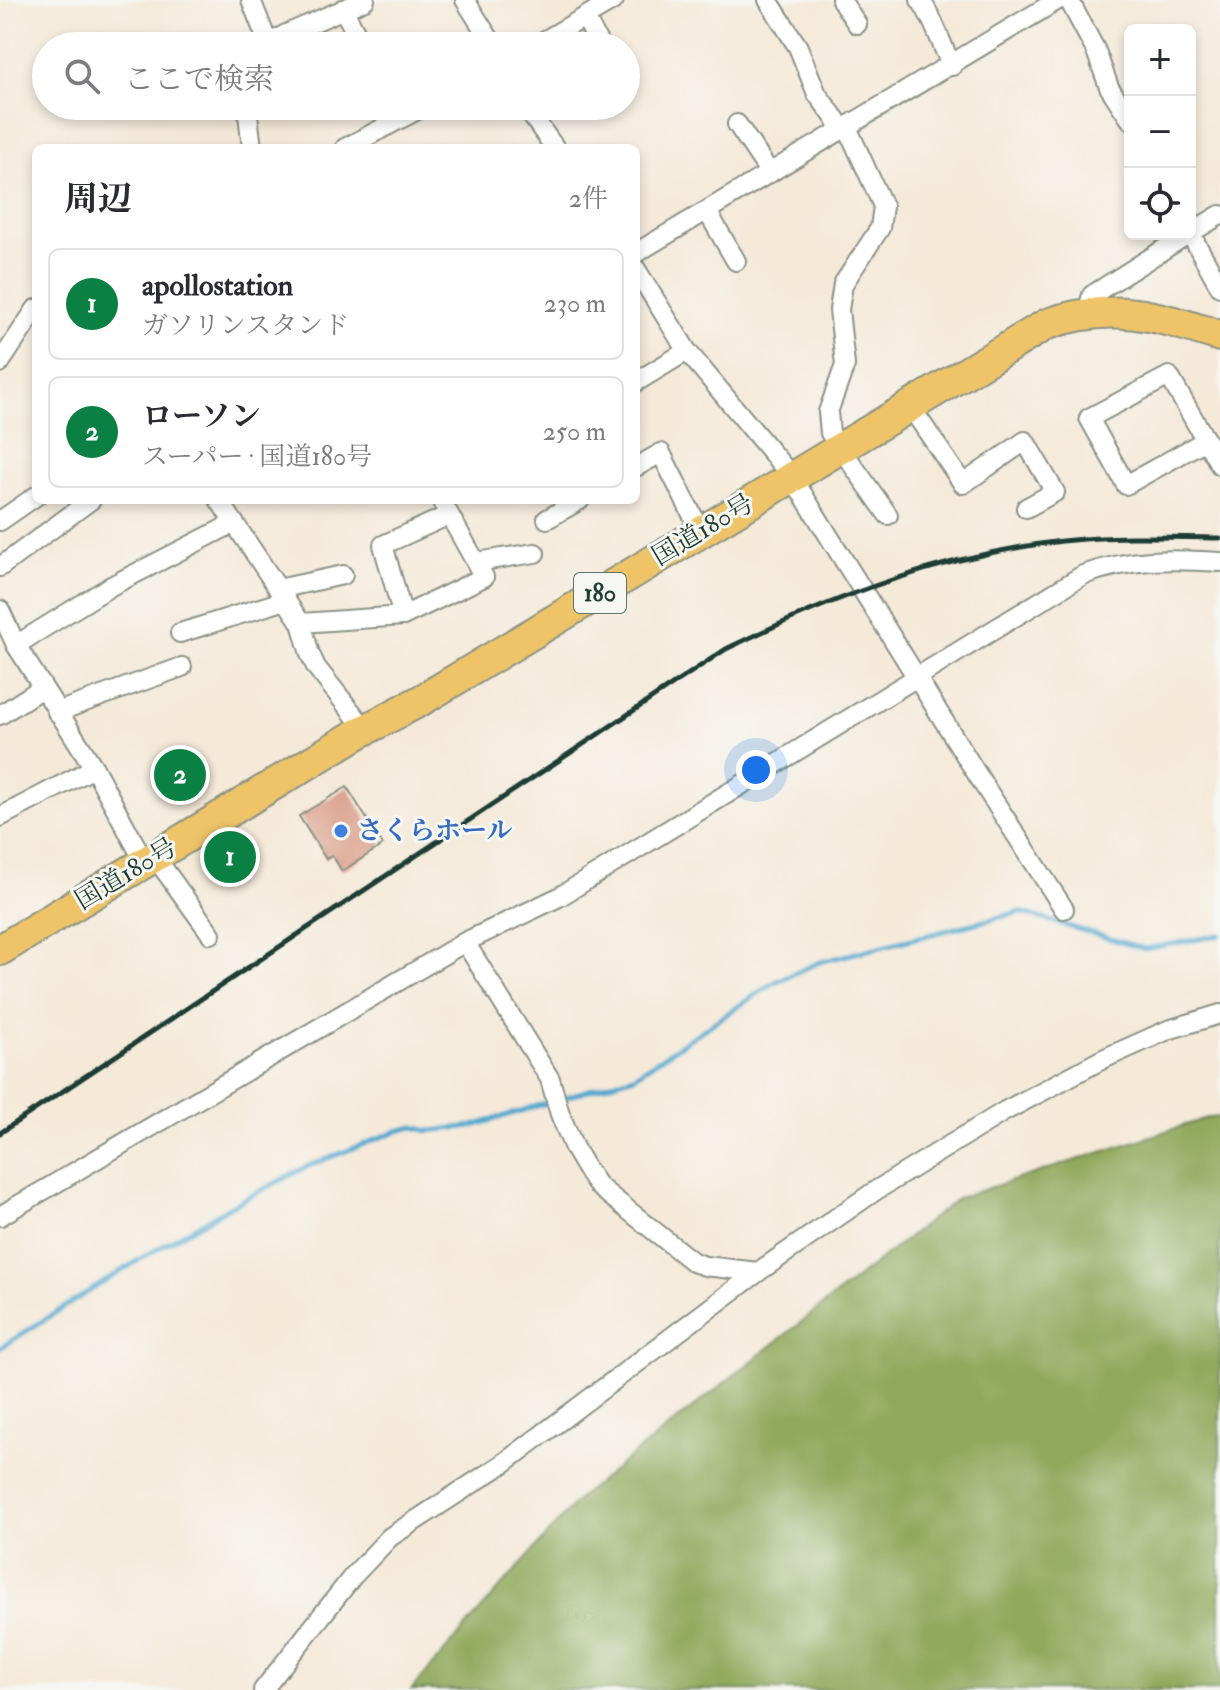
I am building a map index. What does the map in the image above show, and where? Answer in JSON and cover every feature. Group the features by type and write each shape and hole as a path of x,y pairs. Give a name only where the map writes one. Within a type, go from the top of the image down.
{"highway":[{"name":"国道180号","path":"0,950 1047,324 1087,313 1128,311 1220,336"}],"street":[{"path":"251,0 262,32"},
{"path":"294,32 365,0"},
{"path":"465,0 485,32"},
{"path":"559,32 614,0"},
{"path":"768,0 798,47 817,94 845,128 883,206 880,228 843,284 839,310 845,365 828,412 830,433 888,515"},
{"path":"841,0 857,24"},
{"path":"920,0 935,19 938,39 952,66"},
{"path":"640,251 845,128 1069,0 1096,51 1109,87 1124,110"},
{"path":"343,9 355,32"},
{"path":"585,17 593,32"},
{"path":"249,120 252,144"},
{"path":"351,144 387,120"},
{"path":"535,120 552,144"},
{"path":"737,124 770,173"},
{"path":"707,211 736,261"},
{"path":"1196,228 1220,215"},
{"path":"1087,313 1092,295 1176,240"},
{"path":"1195,240 1220,287"},
{"path":"640,275 687,351 792,477 1064,909"},
{"path":"0,363 32,315"},
{"path":"640,380 687,351"},
{"path":"1206,440 1126,485 1089,418 1169,376 1206,440 1220,465"},
{"path":"910,406 963,484 1025,441 1055,492 1026,508"},
{"path":"640,465 661,453 701,532"},
{"path":"0,521 32,499"},
{"path":"0,567 86,504"},
{"path":"547,519 573,504"},
{"path":"301,623 403,616 484,577 445,507 383,545 403,616"},
{"path":"16,645 230,508 301,623 316,667 366,730"},
{"path":"476,562 535,553"},
{"path":"0,1216 465,942 559,897 1083,575 1131,561 1220,562"},
{"path":"180,633 343,575"},
{"path":"0,610 16,645 150,860 211,934"},
{"path":"57,712 182,667"},
{"path":"0,715 42,688"},
{"path":"0,817 94,768"},
{"path":"465,942 554,1089 574,1148 598,1186 693,1262 758,1272"},
{"path":"263,1690 353,1576 390,1537 504,1463 758,1272 875,1191 1005,1111 1103,1059 1168,1030 1220,1014"}],"green space":[{"path":"1220,1117 1220,1690 411,1690 580,1497 958,1198 1207,1118"}],"building":[{"path":"188,753 202,777 171,796 157,772"},
{"name":"さくらホール","path":"347,787 383,845 342,871 332,855 326,859 299,816"}],"waterway":[{"path":"0,1348 145,1256 306,1167 397,1131 414,1127 429,1131 473,1126 634,1076 775,982 820,962 1020,912 1145,949 1220,935"}],"railway":[{"path":"0,1133 726,649 848,596 974,556 1082,539 1220,538"}],"place":[{"name":"ローソン","path":"180,775"},
{"name":"さくらホール","path":"341,831"},
{"name":"apollostation","path":"230,857"}]}
